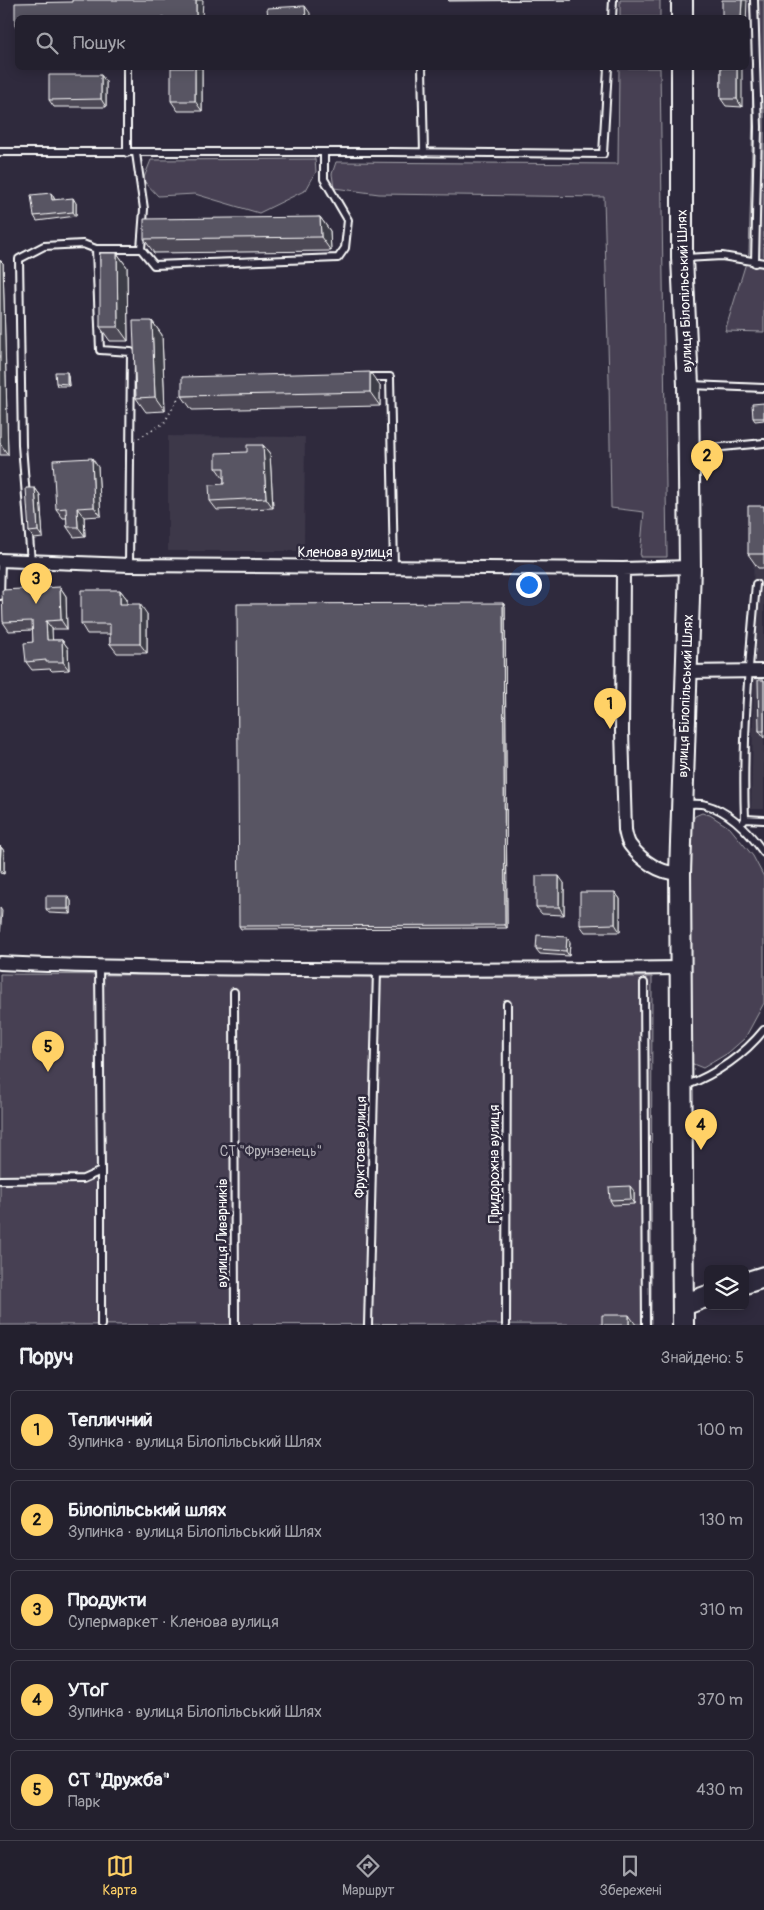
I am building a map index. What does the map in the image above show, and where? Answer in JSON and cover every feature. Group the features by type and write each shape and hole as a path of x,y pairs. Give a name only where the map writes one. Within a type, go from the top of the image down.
{"main road":[{"path":"682,0 682,15"},
{"name":"вулиця Білопільський Шлях","path":"682,70 682,258 688,385 690,567 680,873 683,1325"},
{"path":"749,1282 764,1277"},
{"path":"683,1305 704,1297"}],"street":[{"name":"Кленова вулиця","path":"0,560 31,563 129,565 623,569 690,567"},
{"path":"623,569 622,731 625,830 629,844 656,869 672,874 680,873"},
{"path":"686,672 764,671"},
{"path":"0,963 99,968 544,971 681,968"}],"lane":[{"path":"612,15 613,0"},
{"path":"754,0 758,127 755,263"},
{"path":"127,70 127,153"},
{"path":"422,70 424,153"},
{"path":"0,152 603,154 608,70"},
{"path":"136,153 144,209 141,249 154,266 338,258 345,248 348,220 324,179 324,153"},
{"path":"31,563 22,445 19,260 44,246 83,244 96,249 141,249"},
{"path":"96,249 100,350 131,352 129,565"},
{"path":"682,258 722,256 764,263"},
{"path":"360,378 390,377 394,567"},
{"path":"688,385 764,388"},
{"path":"688,451 764,443"},
{"path":"0,560 0,596"},
{"path":"740,826 745,819 744,788 748,672 756,584"},
{"path":"682,804 705,804 718,810 740,826 764,853"},
{"path":"745,819 764,820"},
{"path":"99,968 101,1325"},
{"name":"Фруктова вулиця","path":"368,1325 377,970"},
{"path":"644,984 646,1325"},
{"name":"вулиця Ливарників","path":"234,992 235,1325"},
{"name":"Придорожна вулиця","path":"506,1325 507,1004"},
{"path":"681,1088 708,1077 741,1054 764,1030"},
{"path":"0,1180 83,1179 101,1172"}],"path":[{"path":"130,443 164,423 185,387"}],"shaded area":[{"path":"168,436 305,437 304,551 168,551"},
{"path":"764,506 764,809 751,809 754,685 753,507"}],"green space":[{"path":"620,0 660,0 660,15 620,15"},
{"path":"750,0 764,0 764,332 725,331 749,253 753,114"},
{"path":"619,70 660,70 667,557 640,557 644,512 611,508 604,197 379,194 334,188 332,174 336,162 618,164"},
{"path":"315,159 316,172 306,190 259,213 195,194 158,196 143,180 151,160"},
{"path":"702,813 710,815 730,828 753,856 764,877 764,1003 745,1038 728,1053 703,1068 693,1064 690,1057 691,824 695,816"},
{"name":"СТ \"Фрунзенець\"","path":"0,974 652,977 651,1324 0,1325"}],"building":[{"path":"72,0 196,0 196,15 15,15 15,3 72,2"},
{"path":"722,0 742,0 741,15 722,15"},
{"path":"305,6 306,15 268,15 267,8"},
{"path":"171,70 195,70 195,101 171,101"},
{"path":"721,70 737,70 737,99 721,99"},
{"path":"49,75 101,75 101,99 49,100"},
{"path":"51,193 52,200 73,198 73,212 34,216 31,195"},
{"path":"320,217 321,237 144,239 144,219"},
{"path":"100,253 117,253 118,327 100,327"},
{"path":"133,321 152,321 155,397 136,398"},
{"path":"55,372 67,372 67,384 56,383"},
{"path":"370,372 370,392 182,396 182,377"},
{"path":"764,403 764,418 753,418 752,404"},
{"path":"247,445 263,445 266,498 210,501 209,485 224,484 224,468 216,468 216,453 247,452"},
{"path":"92,458 94,507 77,508 78,527 67,527 66,508 56,509 53,460"},
{"path":"26,488 35,488 38,531 29,532"},
{"path":"748,506 764,506 764,554 748,554"},
{"path":"60,587 61,620 46,621 47,640 62,640 63,662 46,662 46,660 26,662 24,643 33,642 32,621 3,622 2,590"},
{"path":"81,590 120,590 120,604 140,604 140,644 110,644 110,624 81,624"},
{"path":"503,603 505,925 239,926 237,604"},
{"path":"758,680 764,680 764,731 759,731"},
{"path":"536,876 559,876 559,907 536,907"},
{"path":"580,892 615,892 615,924 580,925"},
{"path":"46,896 68,896 68,909 46,909"},
{"path":"537,935 567,937 566,951 536,949"},
{"path":"630,1186 631,1199 610,1200 609,1187"},
{"path":"602,1315 629,1315 629,1325 602,1325"}],"place":[{"name":"Білопільський шлях","path":"707,481"},
{"name":"Продукти","path":"36,604"},
{"name":"Тепличний","path":"610,729"},
{"name":"СТ \"Дружба\"","path":"48,1072"},
{"name":"УТоГ","path":"701,1150"}]}
